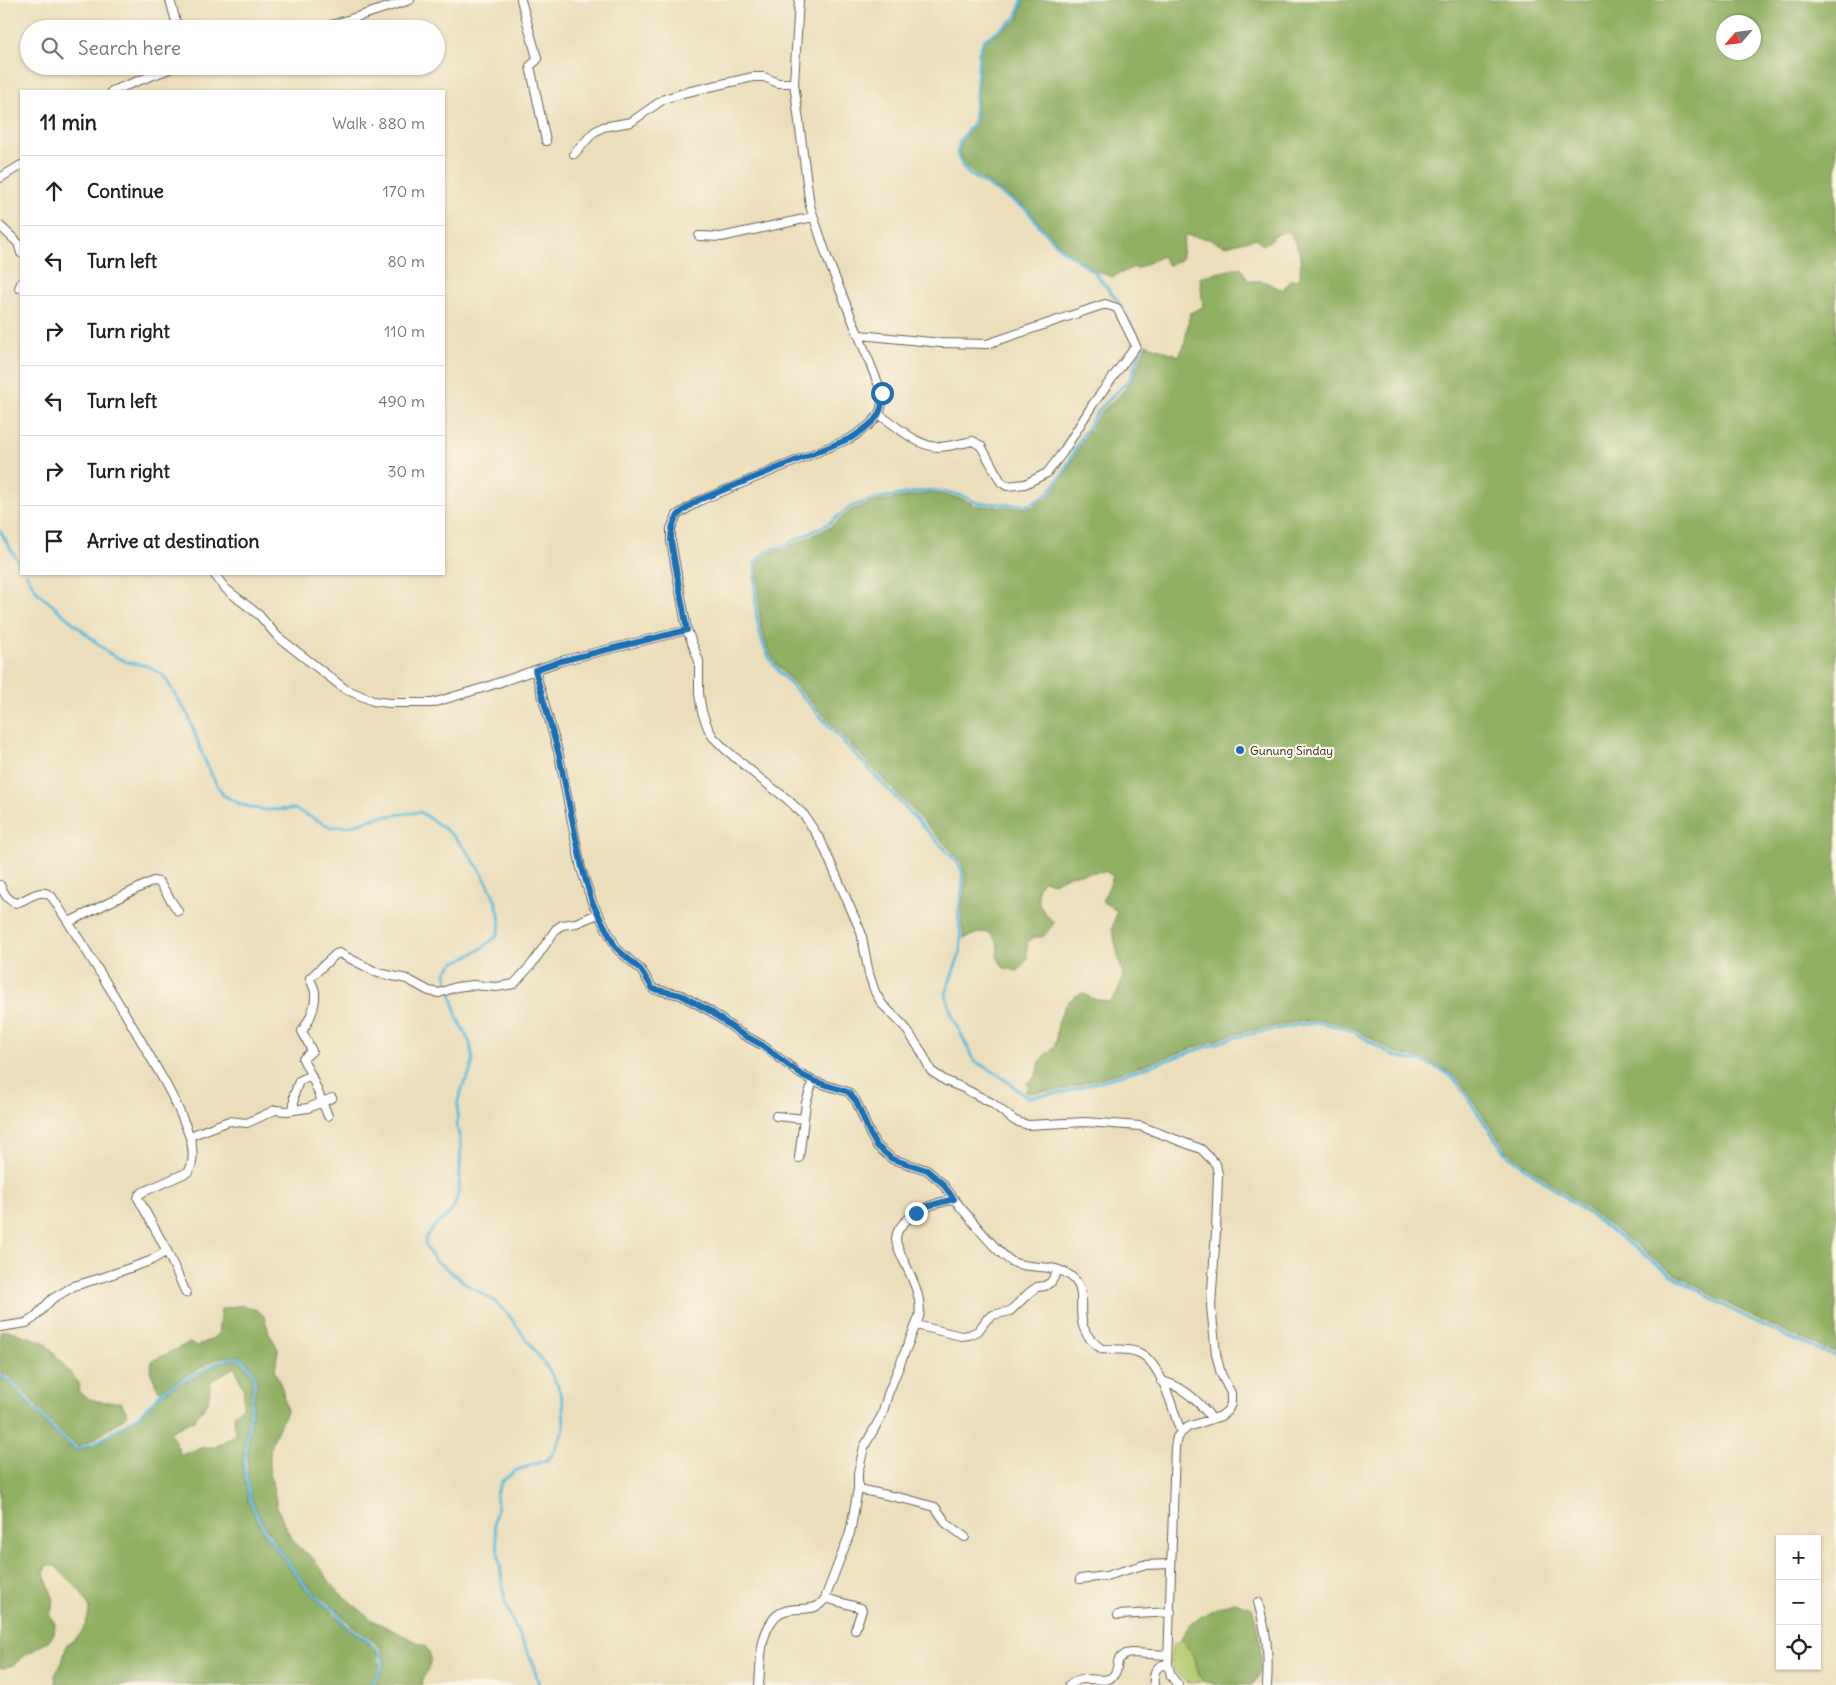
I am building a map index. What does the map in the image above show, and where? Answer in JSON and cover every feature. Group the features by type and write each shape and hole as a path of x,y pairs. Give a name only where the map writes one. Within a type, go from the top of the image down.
{"street":[{"path":"170,0 176,20"},
{"path":"347,20 410,0"},
{"path":"521,0 537,60 530,66 546,140"},
{"path":"799,0 794,83 813,218 882,393 883,403 879,415 862,431 851,438 707,497 685,508 677,515 671,529 671,541 687,630 699,661 699,694 702,712 708,728 725,749 804,815 821,842 861,932 874,992 882,1004 904,1026 921,1051 931,1071 946,1081 961,1086 992,1103 1015,1121 1028,1125 1085,1122 1140,1126 1201,1149 1216,1164 1218,1174 1216,1231 1211,1306 1218,1361 1221,1374 1231,1393 1231,1404 1228,1410 1221,1416 1188,1427 1177,1437 1175,1447 1168,1664 1171,1676 1178,1685"},
{"path":"115,90 154,75"},
{"path":"574,154 594,132 603,127 631,122 669,97 753,77 764,77 778,83 794,83"},
{"path":"0,178 20,167"},
{"path":"699,236 721,236 813,218"},
{"path":"0,226 18,244 20,250"},
{"path":"860,336 957,344 987,344 1105,304 1117,308 1136,346 1093,404 1063,452 1047,472 1025,484 1007,486 1001,482 978,443 973,441 938,447 927,444 914,439 879,415"},
{"path":"215,575 226,590 259,615 278,637 345,689 373,701 404,704 432,703 486,688 561,661 687,630"},
{"path":"535,670 559,755 582,868 592,902 616,948 641,970 653,989 681,995 710,1011 740,1033 762,1045 800,1074 814,1081 848,1092 856,1101 877,1146 892,1159 927,1170 942,1183 981,1232 1013,1263 1058,1270 1074,1279 1079,1285 1081,1294 1081,1323 1088,1337 1102,1349 1123,1349 1139,1352 1150,1360 1158,1373 1181,1433"},
{"path":"69,922 153,881 159,882 178,911"},
{"path":"0,885 10,901 16,903 40,892 48,893 69,922 160,1074 190,1136 192,1153 191,1168 188,1172 143,1192 138,1198 167,1251 186,1293"},
{"path":"328,1116 303,1059 312,1051 302,1031 308,1022 315,998 310,978 336,954 339,953 378,973 407,979 429,991 439,993 456,987 473,985 509,986 518,980 532,964 556,929 562,925 576,923 598,914"},
{"path":"294,1110 294,1095 298,1089 299,1081 311,1075"},
{"path":"799,1158 806,1103 814,1081"},
{"path":"190,1136 229,1121 248,1124 275,1110 287,1111 308,1108 332,1098"},
{"path":"776,1116 804,1119"},
{"path":"759,1685 763,1641 772,1620 783,1610 808,1609 823,1603 850,1533 858,1489 858,1473 864,1447 882,1415 919,1317 920,1304 913,1282 898,1248 897,1233 902,1224 924,1207 954,1199"},
{"path":"0,1327 26,1323 34,1318 52,1299 74,1286 104,1278 156,1258 167,1251"},
{"path":"916,1325 961,1336 969,1335 978,1331 987,1319 993,1315 1010,1311 1037,1287 1045,1286 1051,1282 1058,1270"},
{"path":"1161,1381 1168,1382 1186,1392 1204,1408 1212,1419"},
{"path":"858,1489 910,1500 935,1508 948,1524 965,1537"},
{"path":"1080,1579 1106,1576 1143,1565 1171,1564"},
{"path":"825,1598 861,1608 855,1630"},
{"path":"1258,1602 1266,1633 1268,1655 1267,1685"},
{"path":"1118,1615 1171,1612"},
{"path":"1069,1685 1086,1678 1101,1681 1107,1680 1116,1672 1119,1658 1126,1654 1168,1655"},
{"path":"1154,1685 1156,1669 1159,1666 1168,1664"}],"green space":[{"path":"1024,0 1836,0 1836,1352 1790,1335 1732,1306 1674,1273 1506,1150 1459,1080 1446,1070 1423,1059 1395,1053 1352,1027 1323,1020 1296,1022 1234,1034 1147,1064 1064,1089 1025,1092 1029,1087 1027,1083 1035,1076 1042,1058 1055,1045 1060,1018 1068,1002 1083,993 1091,998 1109,1002 1117,994 1123,976 1112,929 1117,911 1102,901 1113,876 1105,871 1070,875 1053,883 1044,880 1038,887 1038,899 1043,910 1054,923 1043,937 1034,937 1027,942 1027,959 1018,971 1004,968 997,957 998,944 990,933 982,932 964,938 961,914 965,874 960,860 848,743 775,662 767,647 761,627 758,564 765,556 774,551 783,550 830,527 853,509 875,502 930,493 962,499 977,506 1031,508 1051,494 1067,471 1083,440 1101,412 1120,395 1133,379 1146,344 1179,356 1184,346 1190,313 1203,307 1200,277 1241,267 1248,281 1263,281 1283,290 1290,280 1300,279 1301,255 1289,231 1272,236 1272,240 1262,245 1257,238 1226,246 1209,239 1185,235 1181,260 1168,265 1162,256 1136,269 1134,267 1113,277 1095,271 1060,245 1028,209 971,172 965,166 959,153 962,141 976,122 980,52 985,41 1018,20"},
{"path":"245,1306 257,1310 264,1316 269,1333 278,1349 275,1371 282,1388 287,1411 271,1444 269,1467 277,1507 285,1526 295,1544 314,1559 334,1588 372,1620 425,1646 429,1652 431,1662 422,1685 374,1685 381,1674 385,1662 380,1649 373,1641 353,1627 334,1606 324,1600 306,1582 284,1555 258,1512 253,1502 248,1476 249,1436 257,1384 252,1367 238,1355 219,1358 159,1391 150,1371 152,1361 189,1343 198,1346 218,1335 221,1309"},
{"path":"7,1330 44,1342 79,1383 79,1392 83,1396 104,1402 121,1402 128,1415 92,1441 77,1446 56,1428 13,1381 0,1372 0,1331"},
{"path":"237,1359 249,1370 252,1379 242,1466 249,1504 265,1536 304,1587 378,1654 380,1668 369,1685 56,1685 55,1675 62,1663 67,1644 80,1634 90,1609 81,1592 55,1566 46,1565 44,1574 54,1600 50,1616 55,1624 54,1633 49,1641 13,1665 0,1669 0,1377 11,1386 51,1429 76,1451 94,1445 142,1415 162,1394 206,1372 221,1362","holes":["235,1367 244,1391 243,1407 234,1414 235,1435 215,1447 204,1447 181,1455 170,1432 194,1420 208,1402 211,1381"]},
{"path":"1234,1602 1252,1608 1259,1636 1260,1671 1251,1685 1217,1685 1204,1681 1199,1674 1192,1653 1181,1639 1190,1626 1203,1615"},
{"path":"1181,1639 1192,1653 1199,1674 1204,1681 1189,1683 1179,1676 1173,1667 1171,1651 1173,1645"}],"waterway":[{"path":"1022,0 1016,18 984,40 979,52 974,122 960,140 957,154 963,167 969,174 1027,210 1059,247 1094,272 1117,300 1142,345 1131,378 1099,410 1081,438 1065,470 1049,492 1030,505 978,503 963,496 930,490 875,499 852,506 828,524 782,547 764,553 755,563 758,626 772,663 957,862 962,870 963,884 958,914 961,938 960,953 946,996 953,1017 974,1061 998,1074 1029,1097 1065,1092 1235,1037 1297,1025 1323,1023 1351,1030 1394,1056 1423,1062 1445,1072 1457,1082 1504,1152 1672,1275 1730,1309 1789,1338 1836,1356"},
{"path":"0,531 20,564"},
{"path":"27,575 38,593 110,654 127,662 148,666 163,675 188,715 203,756 223,795 252,808 266,810 294,809 331,827 349,826 379,817 420,812 460,843 487,882 494,897 500,925 497,936 478,951 454,963 446,973 457,1017 470,1043 473,1061 458,1101 457,1126 461,1146 459,1191 454,1207 434,1227 426,1238 425,1243 435,1260 469,1286 493,1300 508,1314 549,1370 558,1386 563,1403 564,1429 553,1454 547,1460 517,1470 502,1481 496,1494 497,1507 494,1522 505,1601 511,1618 532,1661 539,1685"},
{"path":"0,1374 16,1387 55,1431 76,1449 94,1444 141,1414 169,1387 220,1361 238,1357 243,1361 250,1369 254,1379 244,1466 251,1503 267,1535 306,1586 323,1603 336,1611 346,1625 366,1639 380,1653 382,1668 371,1685"}],"place":[{"name":"Gunung Sinday","path":"1240,750"}],"route":[{"path":"882,393 883,403 879,415 862,431 851,438 699,500 677,515 671,529 672,554 687,630 561,661 535,670 559,755 582,868 592,902 616,948 641,970 653,989 681,995 710,1011 730,1027 762,1045 800,1074 814,1081 848,1092 856,1101 870,1134 884,1154 892,1159 927,1170 935,1175 954,1199 924,1207 916,1213"}]}
